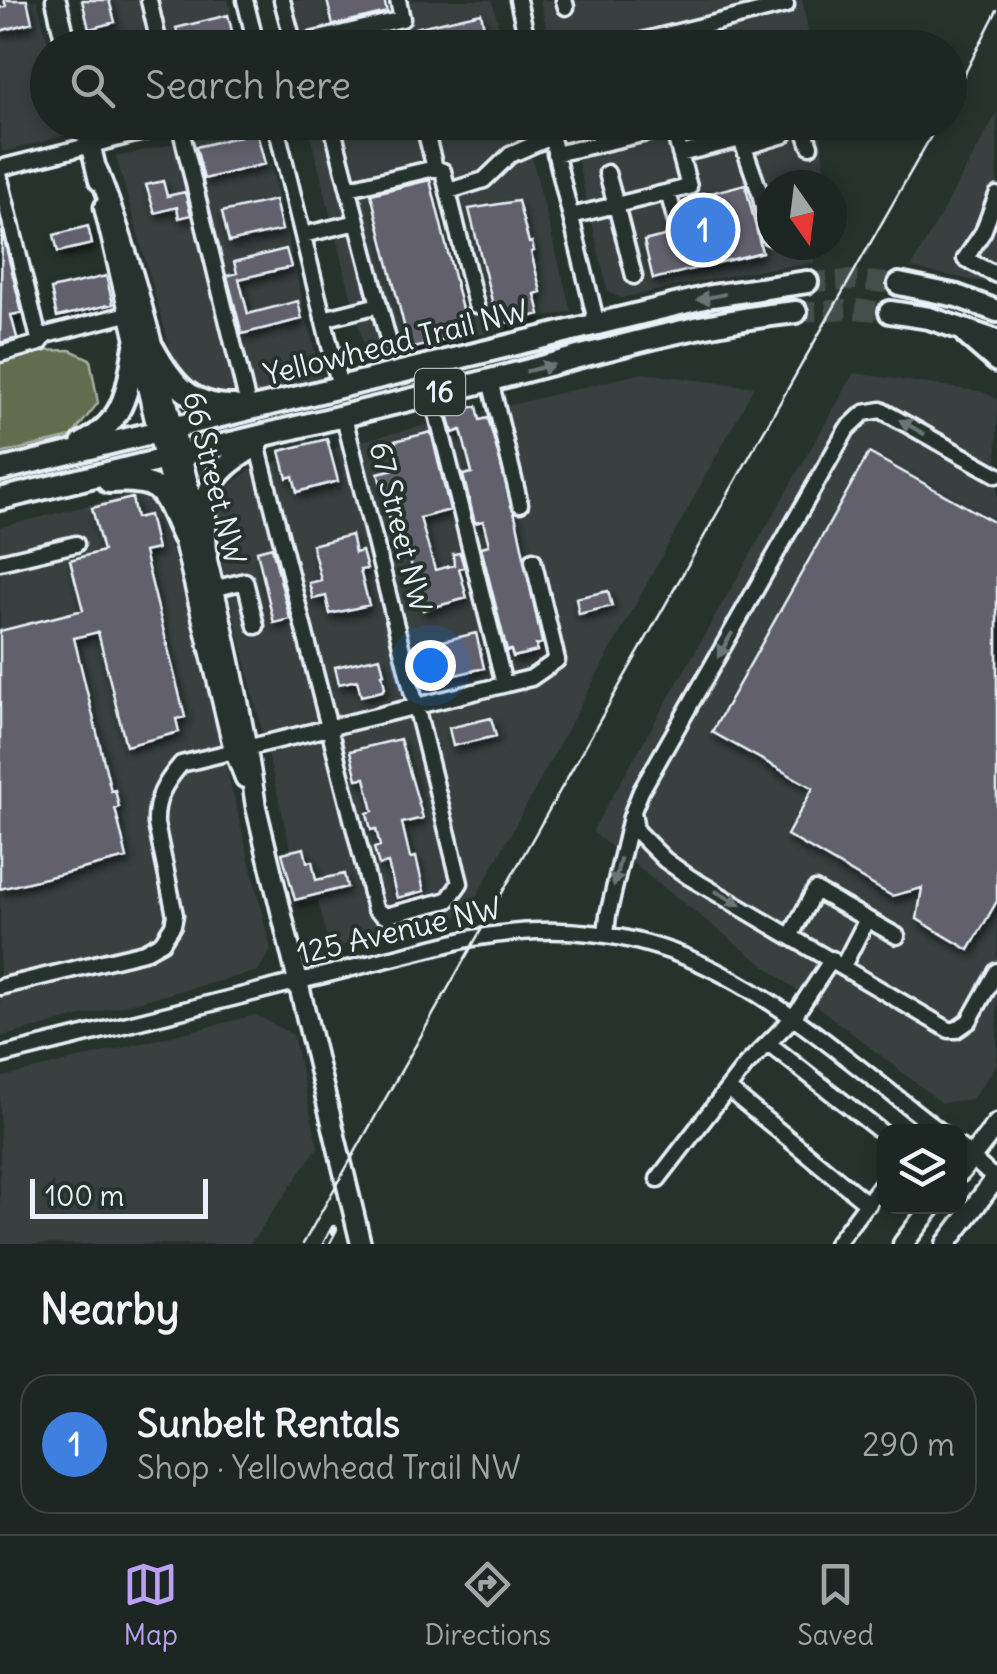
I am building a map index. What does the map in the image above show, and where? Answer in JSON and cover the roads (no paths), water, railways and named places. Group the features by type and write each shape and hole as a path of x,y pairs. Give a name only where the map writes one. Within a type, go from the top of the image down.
{"highway":[{"name":"Yellowhead Trail NW","path":"0,470 712,296 807,282"},
{"path":"899,284 997,308"},
{"name":"Yellowhead Trail NW","path":"0,499 263,439 716,325 796,312"},
{"path":"890,312 958,327 997,341"},
{"path":"958,327 997,361"},
{"path":"64,454 101,434 118,415 144,347 185,394 220,406 248,407"},
{"path":"206,555 204,511 217,474 230,460 263,439"},
{"path":"57,485 151,483 163,492 183,536"}],"main road":[{"path":"56,0 63,30"},
{"name":"66 Street NW","path":"89,140 127,314 144,347"},
{"name":"66 Street NW","path":"97,169 118,223 172,458 183,536 256,807 362,1244"},
{"name":"66 Street NW","path":"172,458 214,588 241,749"},
{"path":"967,1154 997,1124"},
{"path":"946,1244 996,1180"},
{"path":"903,1244 926,1214"}],"street":[{"path":"149,0 156,30"},
{"path":"245,0 252,30"},
{"path":"282,0 290,30"},
{"path":"358,30 402,19 398,0"},
{"path":"518,0 525,30"},
{"path":"686,30 786,5"},
{"path":"0,168 100,140"},
{"path":"184,140 248,407"},
{"path":"280,140 340,387"},
{"path":"337,140 389,342"},
{"path":"428,140 435,168"},
{"path":"449,191 484,180 510,155 534,140"},
{"path":"552,140 598,324"},
{"path":"556,154 617,140"},
{"path":"571,216 689,187 677,140"},
{"path":"742,140 757,173"},
{"path":"680,154 758,140"},
{"path":"808,140 810,146"},
{"path":"349,188 435,168 442,172 476,304"},
{"path":"607,173 634,276"},
{"path":"0,179 40,343"},
{"path":"668,192 676,222"},
{"path":"997,195 983,232 965,260 997,275"},
{"path":"303,235 357,222"},
{"path":"323,319 378,305"},
{"path":"0,354 40,343 46,335 127,314"},
{"path":"490,380 520,504"},
{"path":"432,394 504,684"},
{"path":"606,934 633,811 641,792 858,416 880,410 997,475"},
{"name":"67 Street NW","path":"329,727 375,909 385,916 448,900 460,883 344,416"},
{"path":"263,439 329,727"},
{"path":"0,562 76,544"},
{"path":"0,987 144,952 162,942 175,915 156,824 158,798 181,764 532,678 557,660 533,560"},
{"path":"214,588 245,581 256,626"},
{"path":"633,811 636,832 689,877 942,1026 956,1030 970,1020 997,972"},
{"path":"791,935 815,890 897,936"},
{"path":"658,1179 728,1089 793,1018 867,920"},
{"name":"125 Avenue NW","path":"0,1056 489,935 543,929 606,934 659,946 703,962 793,1018 931,1124"},
{"path":"768,1043 877,1129"},
{"path":"728,1089 868,1204"},
{"path":"967,1161 996,1180"},
{"path":"836,1244 877,1192"}],"tunnel":[{"path":"807,282 899,284"},
{"path":"796,312 890,312"}],"tram line":[{"path":"967,69 997,10"},
{"path":"303,1244 929,140"}],"railway":[{"path":"326,1244 334,1229"}],"place":[{"name":"Sunbelt Rentals","path":"703,230"}]}
